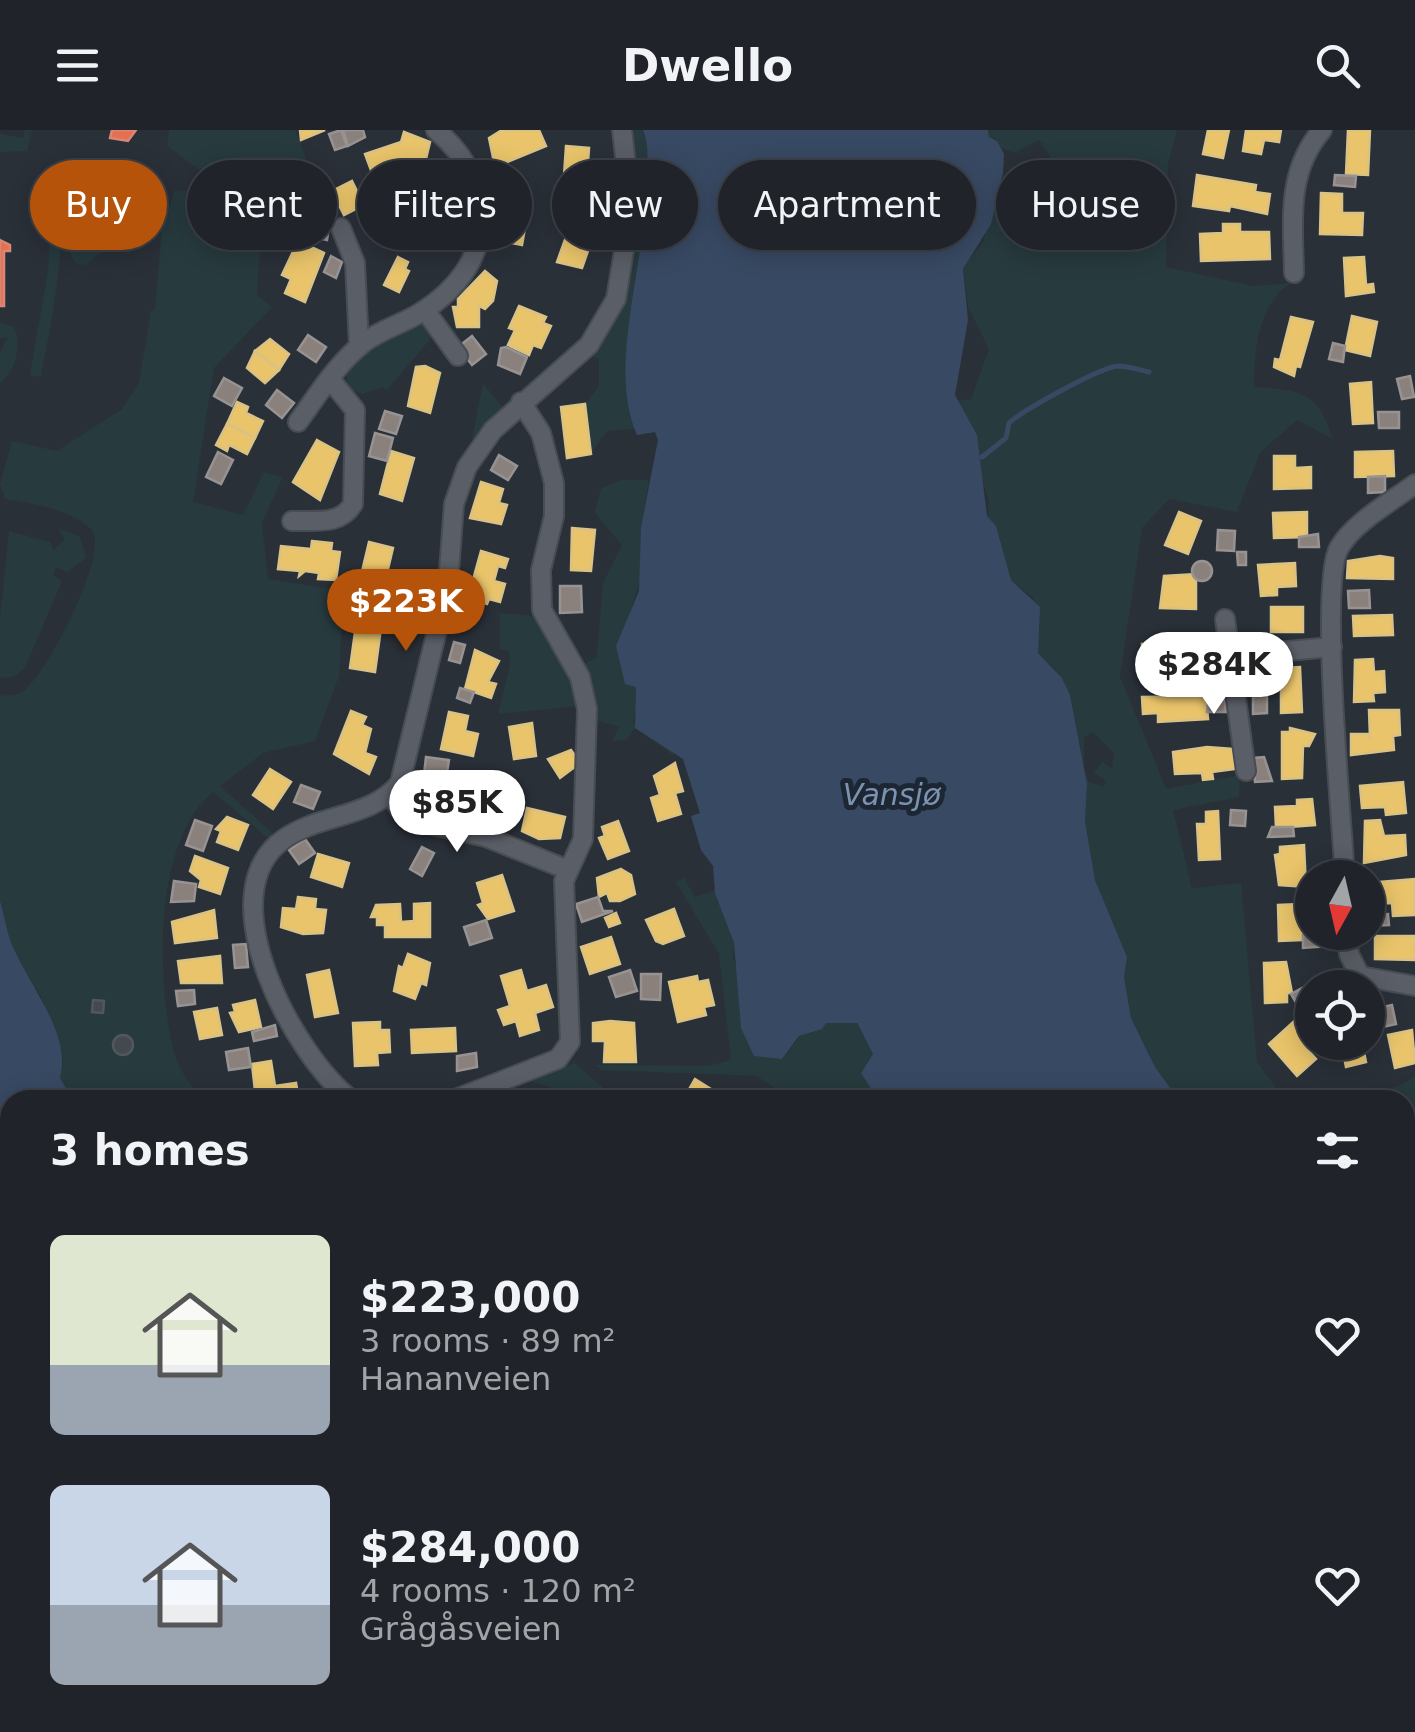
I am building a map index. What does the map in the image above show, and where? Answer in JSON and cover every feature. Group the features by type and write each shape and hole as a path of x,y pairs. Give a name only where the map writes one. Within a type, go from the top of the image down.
{"street":[{"path":"298,422 359,346 425,310 476,254 481,231 476,178 436,130"},
{"path":"339,1090 313,1058 270,984 255,934 256,887 262,863 285,838 390,795 400,782 411,750 423,678 448,585 454,504 464,473 492,430 588,345 616,300 631,208 622,130"},
{"path":"1294,273 1294,184 1302,159 1322,130"},
{"path":"342,228 355,263 359,346"},
{"path":"425,310 458,356"},
{"path":"292,520 336,520 346,516 353,504 355,410 330,379"},
{"path":"479,1090 552,1062 568,1049 566,870 580,848 584,826 587,709 580,676 542,610 541,570 554,516 554,483 541,433 521,402"},
{"path":"1343,860 1331,577 1340,546 1415,484"},
{"path":"1225,619 1246,771"},
{"path":"1230,656 1332,647"},
{"path":"390,795 404,814 415,821 486,837 566,870"},
{"path":"1348,950 1360,976 1410,985"}],"green space":[{"path":"25,130 32,130 27,151 0,152 0,134 23,138"},
{"path":"169,130 295,130 307,160 187,160 167,146"},
{"path":"629,130 643,130 649,160 634,159"},
{"path":"988,130 1177,130 1169,160 1050,160 1039,140 1015,153 999,147 995,138 989,138"},
{"path":"187,190 187,250 260,250 257,295 272,307 214,368 193,502 243,515 264,472 283,477 262,523 268,579 344,591 339,676 315,741 263,753 220,786 273,833 268,838 213,792 193,815 179,844 164,915 164,989 176,1059 194,1090 67,1090 60,1078 63,1061 54,1026 37,989 0,969 0,695 22,692 45,664 84,586 95,541 91,529 74,517 5,499 0,484 12,441 57,451 122,409 139,383 151,311 155,308 160,250 167,250 167,214 174,191"},
{"path":"996,204 996,250 1166,250 1166,267 1253,286 1291,283 1271,303 1260,329 1254,387 1305,396 1321,411 1333,439 1297,420 1260,453 1237,512 1169,499 1142,528 1120,676 1166,789 1240,775 1239,797 1173,810 1192,888 1241,883 1257,1062 1278,1090 1172,1090 1155,1067 1131,1018 1124,977 1127,957 1095,880 1085,821 1084,770 1089,782 1104,787 1106,781 1094,773 1102,762 1112,768 1114,753 1093,732 1084,738 1084,768 1070,695 1057,671 1038,653 1033,598 1011,580 996,526 988,518 989,501 957,401 971,399 989,349 968,307 963,266 982,244"},
{"path":"49,250 60,250 41,376 36,377 30,374"},
{"path":"104,250 85,265 75,263 70,253"},
{"path":"636,250 646,250 640,435 634,429 607,431 591,454 585,404 599,386 599,359 590,356 609,332 631,278"},
{"path":"0,322 14,327 17,349 14,365 0,383 0,352 8,337 0,338"},
{"path":"415,323 424,324 433,336 387,390 382,387 363,394 349,389 345,370 359,354"},
{"path":"483,383 503,408 474,444 472,439"},
{"path":"621,480 649,480 641,527 642,576 627,620 639,701 633,721 678,752 673,755 635,728 626,740 612,741 619,727 596,720 581,666 597,657 603,583 622,545 595,513 601,488"},
{"path":"58,528 80,537 86,558 67,572 56,567 53,575 62,581 25,668 13,677 0,678 0,618 9,531 50,542 54,550 65,539"},
{"path":"500,613 534,616 571,670 580,706 498,714 510,665 509,652 500,649"},
{"path":"684,878 695,897 716,890 734,943 733,958 774,1057 783,1059 800,1036 826,1023 856,1023 873,1054 861,1073 871,1083 871,1090 777,1090 757,1076 601,1070 596,1065 708,1066 731,1060 719,954 676,882"},
{"path":"575,1063 606,1090 556,1090 526,1080"},
{"path":"1415,1077 1415,1090 1390,1090"}],"water":[{"name":"Vansjø","path":"643,130 988,130 989,137 997,141 1004,154 1004,160 996,160 996,203 991,224 976,248 976,160 718,160 718,250 975,250 963,269 968,320 955,395 977,435 987,516 996,526 1011,580 1040,607 1038,653 1062,678 1070,695 1087,784 1085,821 1095,880 1127,957 1124,977 1131,1018 1155,1067 1172,1090 872,1090 861,1073 873,1054 857,1023 826,1023 822,1029 799,1036 782,1059 754,1056 741,1028 734,943 715,893 713,866 701,850 691,816 700,813 683,759 635,728 636,687 625,684 616,646 639,591 641,527 658,440 655,432 637,435 626,379 626,348 640,250 698,250 698,160 647,160"},
{"path":"0,901 10,940 54,1026 60,1043 60,1078 67,1090 0,1090"}],"building: Homes":[{"path":"300,130 325,130 301,140"},
{"path":"502,130 539,130 546,146 512,160 494,160 489,138"},
{"path":"1208,130 1229,130 1223,158 1203,154"},
{"path":"1246,130 1281,130 1279,142 1264,140 1261,154 1243,151"},
{"path":"1348,130 1370,130 1368,175 1346,174"},
{"path":"404,132 430,142 426,160 367,160 365,154 401,142"},
{"path":"566,146 589,148 588,160 565,160"},
{"path":"1197,175 1256,185 1255,192 1270,194 1267,214 1230,206 1229,211 1193,206"},
{"path":"352,181 357,191 357,208 344,215 337,201 337,188"},
{"path":"1321,193 1342,194 1342,213 1363,213 1362,235 1320,234"},
{"path":"1223,224 1240,224 1240,232 1269,232 1270,259 1201,261 1200,234 1223,233"},
{"path":"294,250 324,253 305,302 285,293 291,279 282,275"},
{"path":"561,250 588,250 582,268 557,262"},
{"path":"398,257 408,262 405,269 409,271 399,292 384,285"},
{"path":"1364,257 1366,285 1373,284 1374,292 1346,296 1344,258"},
{"path":"485,271 497,281 493,301 485,309 479,306 479,327 457,327 453,307 458,307 458,299"},
{"path":"519,306 546,317 543,323 551,326 541,348 533,345 529,355 508,345 515,330 509,328"},
{"path":"1352,316 1377,322 1370,356 1345,350"},
{"path":"1291,317 1313,322 1294,376 1274,367 1275,359 1280,360"},
{"path":"270,339 289,354 279,370 255,351"},
{"path":"255,351 279,370 265,383 247,368"},
{"path":"425,366 440,373 430,413 408,406 416,367"},
{"path":"1371,382 1373,423 1353,424 1350,384"},
{"path":"237,402 248,407 246,413 263,421 255,438 227,424"},
{"path":"585,404 591,454 567,458 561,407"},
{"path":"227,424 255,438 247,454 229,445 227,451 216,445"},
{"path":"317,440 339,452 320,500 293,482"},
{"path":"391,451 414,458 402,501 380,494"},
{"path":"1393,451 1394,476 1355,477 1355,452"},
{"path":"1274,456 1295,456 1295,468 1311,467 1311,488 1274,489"},
{"path":"481,482 503,489 499,503 507,505 501,524 470,518"},
{"path":"1179,512 1201,521 1188,554 1165,545"},
{"path":"1307,512 1307,537 1274,538 1273,513"},
{"path":"572,528 595,530 591,571 571,570"},
{"path":"312,541 332,543 331,551 340,552 336,580 318,579 319,573 305,571 299,576 300,571 278,569 281,546 311,549"},
{"path":"369,542 393,548 384,586 376,584 374,590 362,588 360,580"},
{"path":"481,551 508,559 505,568 498,566 494,581 505,584 500,602 489,599 487,604 468,598"},
{"path":"1393,558 1393,579 1347,578 1348,561"},
{"path":"1295,563 1296,586 1277,587 1277,595 1261,596 1258,565"},
{"path":"1196,574 1196,609 1160,608 1164,576"},
{"path":"1271,607 1303,607 1303,632 1271,632"},
{"path":"1392,615 1393,635 1354,636 1353,616"},
{"path":"356,625 381,628 375,672 350,668"},
{"path":"1181,635 1181,642 1187,642 1188,664 1143,666 1142,644 1159,643 1158,636"},
{"path":"475,650 499,661 488,682 496,684 491,698 465,689"},
{"path":"1373,659 1374,672 1384,671 1385,692 1373,693 1374,701 1354,702 1355,660"},
{"path":"1300,667 1302,712 1281,713 1281,668"},
{"path":"1206,696 1208,719 1158,722 1158,713 1143,714 1142,697"},
{"path":"1369,710 1399,710 1400,735 1393,736 1394,750 1351,755 1351,734 1368,734 1370,738"},
{"path":"351,711 366,717 362,725 371,729 365,753 376,757 369,774 334,754"},
{"path":"449,712 468,716 465,731 478,734 473,756 441,749"},
{"path":"532,723 536,756 514,759 509,727"},
{"path":"1290,728 1315,734 1309,746 1303,746 1302,778 1282,779 1282,732 1290,732"},
{"path":"1207,747 1233,749 1235,769 1212,772 1213,779 1203,780 1202,773 1175,774 1173,752"},
{"path":"571,750 580,763 560,778 548,759"},
{"path":"675,763 683,791 675,793 681,814 658,821 651,798 660,795 654,776"},
{"path":"270,769 291,782 273,809 253,795"},
{"path":"436,778 475,785 471,809 442,809 442,804 432,802"},
{"path":"1403,782 1406,813 1386,815 1385,807 1362,808 1360,786"},
{"path":"1312,799 1315,825 1276,828 1275,807 1297,806 1297,800"},
{"path":"527,808 565,817 560,838 539,839 522,831"},
{"path":"1218,811 1220,859 1199,860 1197,824 1206,824 1206,812"},
{"path":"227,817 248,825 238,850 217,842 221,831 216,829"},
{"path":"1380,820 1384,836 1405,835 1406,855 1364,860 1365,821"},
{"path":"618,821 629,851 608,859 599,838 605,836 602,827"},
{"path":"1304,845 1305,860 1295,860 1295,886 1279,885 1275,855 1280,854 1280,847"},
{"path":"318,854 349,863 342,887 311,877"},
{"path":"195,856 228,868 220,894 199,887 201,880 190,871"},
{"path":"621,869 631,875 635,894 620,901 610,901 607,893 599,897 597,878"},
{"path":"502,875 514,911 488,919 478,905 483,903 477,883"},
{"path":"1415,879 1414,915 1393,916 1392,903 1385,903 1385,882"},
{"path":"298,897 316,899 315,909 326,910 323,933 303,934 281,927 283,908 296,909"},
{"path":"430,903 430,937 385,937 385,925 377,925 377,917 371,917 376,905 400,904 401,922 414,921 414,904"},
{"path":"1295,904 1295,940 1279,941 1278,905"},
{"path":"674,909 684,936 663,944 656,941 646,920"},
{"path":"214,910 217,938 175,943 172,922"},
{"path":"616,913 620,923 609,927 605,918"},
{"path":"1385,936 1415,936 1415,960 1375,959 1375,950 1385,950"},
{"path":"611,937 620,964 590,974 581,947"},
{"path":"408,954 430,963 426,985 421,983 415,999 394,991 399,966 403,968"},
{"path":"220,956 222,983 181,983 178,961"},
{"path":"1286,962 1292,993 1287,993 1287,1002 1265,1003 1264,963"},
{"path":"329,970 338,1013 315,1017 307,975"},
{"path":"521,970 527,991 546,985 553,1007 535,1013 539,1030 520,1036 516,1021 504,1025 498,1010 510,1006 501,976"},
{"path":"697,976 698,982 708,980 714,1005 704,1007 706,1015 678,1022 669,982"},
{"path":"255,1000 261,1027 239,1032 230,1013 235,1012 233,1005"},
{"path":"217,1008 222,1035 200,1039 194,1012"},
{"path":"1295,1020 1295,1060 1315,1060 1297,1076 1269,1044"},
{"path":"380,1022 380,1030 389,1030 390,1052 377,1053 378,1065 355,1066 353,1023"},
{"path":"593,1023 634,1023 636,1062 604,1062 605,1041 593,1041"},
{"path":"455,1028 456,1051 412,1053 411,1030"},
{"path":"1412,1030 1415,1063 1395,1068 1388,1035"},
{"path":"1345,1060 1366,1060 1366,1062 1346,1067"},
{"path":"271,1061 275,1086 296,1083 297,1090 255,1090 252,1064"},
{"path":"695,1079 712,1090 689,1090"}],"building: Shops":[{"path":"112,130 136,130 128,141 110,138"},
{"path":"0,240 10,245 10,251 4,251 4,306 0,306"}],"building: Industry":[{"path":"341,130 347,146 335,150 329,134"},
{"path":"343,130 363,130 365,137 348,146"},
{"path":"1335,175 1356,176 1355,187 1334,185"},
{"path":"331,256 342,262 336,278 324,272"},
{"path":"308,335 326,347 316,362 298,350"},
{"path":"472,336 486,354 472,365 458,347"},
{"path":"1333,343 1345,346 1343,362 1329,359"},
{"path":"501,348 527,357 520,374 498,365"},
{"path":"1410,376 1414,397 1402,399 1397,379"},
{"path":"224,378 242,388 232,406 214,396"},
{"path":"277,390 294,403 282,418 266,405"},
{"path":"385,411 402,416 396,434 379,429"},
{"path":"1378,412 1399,412 1399,428 1379,428"},
{"path":"375,433 393,438 387,461 369,456"},
{"path":"218,452 233,460 221,484 206,477"},
{"path":"499,455 517,466 508,480 491,470"},
{"path":"1385,476 1385,492 1368,493 1368,477"},
{"path":"1218,530 1235,531 1234,551 1217,550"},
{"path":"1318,534 1319,547 1299,547 1299,537"},
{"path":"1237,552 1246,552 1246,565 1238,565"},
{"path":"1202,561 1212,571 1202,581 1192,571"},
{"path":"560,586 581,586 582,612 560,613"},
{"path":"1369,590 1370,608 1349,608 1348,591"},
{"path":"379,595 403,599 400,617 375,613"},
{"path":"454,642 465,645 460,663 449,660"},
{"path":"1208,648 1216,651 1216,667 1208,670 1200,667 1197,659 1200,651"},
{"path":"1224,686 1226,712 1207,712 1210,687"},
{"path":"460,688 474,692 470,703 457,698"},
{"path":"1253,694 1267,694 1267,713 1253,714"},
{"path":"426,757 449,760 446,779 424,775"},
{"path":"1264,757 1272,781 1255,782 1253,758"},
{"path":"301,785 320,792 313,809 294,802"},
{"path":"1231,810 1246,811 1245,826 1230,825"},
{"path":"195,820 212,826 203,851 186,845"},
{"path":"1272,827 1293,827 1294,836 1268,837"},
{"path":"305,839 315,853 299,864 289,850"},
{"path":"422,847 434,853 422,876 410,869"},
{"path":"174,881 196,884 194,901 171,902"},
{"path":"598,897 603,911 613,911 582,922 576,904"},
{"path":"486,920 492,938 470,945 464,927"},
{"path":"246,944 248,967 235,968 233,945"},
{"path":"630,970 637,991 616,997 609,977"},
{"path":"641,974 661,974 660,1000 641,999"},
{"path":"194,990 195,1004 178,1006 176,991"},
{"path":"1392,1005 1396,1024 1385,1026 1385,1007"},
{"path":"275,1025 277,1036 254,1041 252,1032"},
{"path":"248,1048 251,1067 229,1070 226,1052"},
{"path":"476,1053 477,1067 457,1071 457,1056"}],"building: Other":[{"path":"93,1000 104,1001 103,1013 92,1012"},
{"path":"123,1035 133,1045 123,1055 113,1045"}],"waterway":[{"path":"982,457 1006,438 1009,423 1080,381 1118,366 1149,372"}]}
